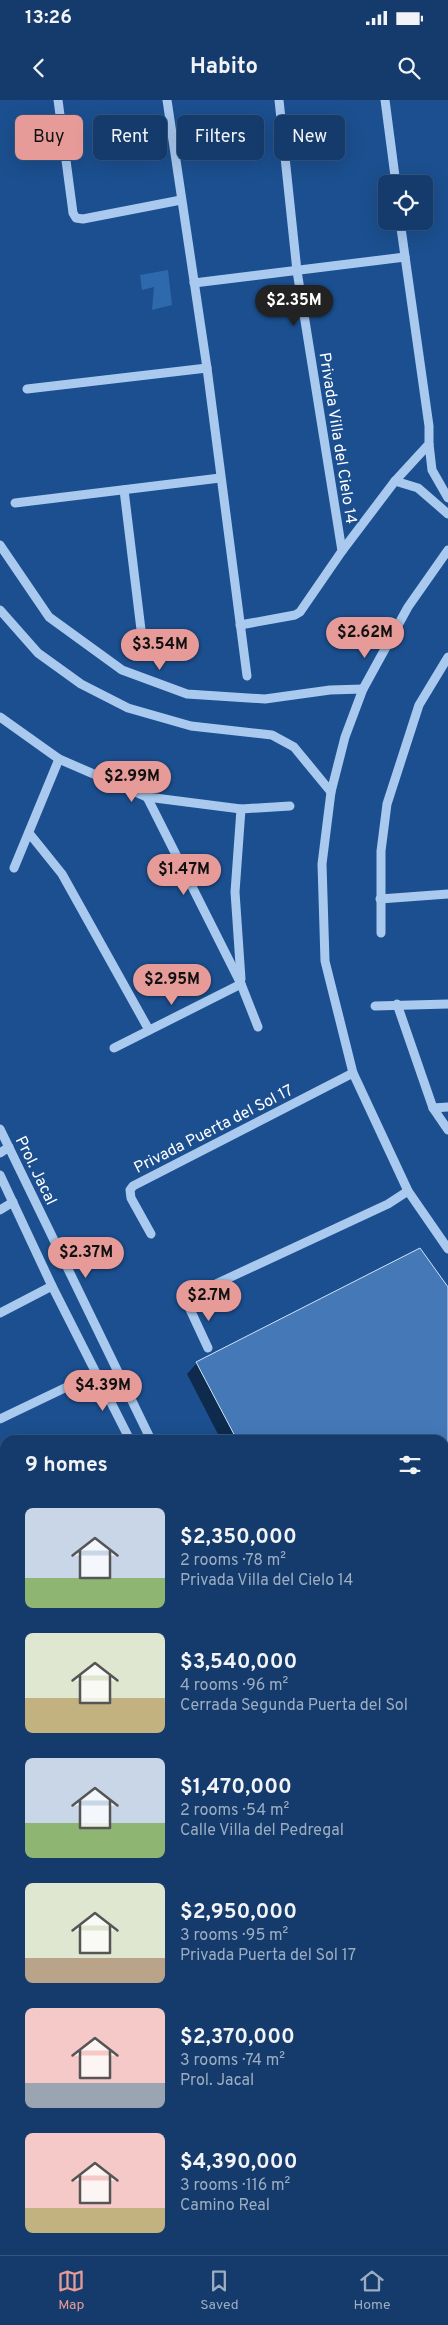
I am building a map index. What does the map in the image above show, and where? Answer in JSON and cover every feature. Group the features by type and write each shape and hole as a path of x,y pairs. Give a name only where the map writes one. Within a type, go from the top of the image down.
{"street":[{"path":"58,100 73,213 76,218 83,219 181,200"},
{"path":"167,100 207,368 247,676"},
{"name":"Privada Villa del Cielo 14","path":"278,100 297,271 342,551"},
{"path":"385,100 395,175"},
{"path":"401,230 429,426 432,470 448,498"},
{"path":"194,283 405,257"},
{"path":"27,389 207,368"},
{"name":"Privada Villa del Cielo 14","path":"240,625 295,615 300,612 342,551 396,481 429,444"},
{"path":"15,503 220,478"},
{"path":"396,481 418,488 447,513"},
{"path":"124,490 143,646"},
{"path":"0,545 49,617 122,670 187,694 265,699 330,690 363,689"},
{"path":"446,556 408,607 363,689 345,737 331,792 322,864 325,961 353,1073 408,1191 448,1249"},
{"path":"0,610 38,653 81,684 128,708 191,726 272,735 294,746 331,792"},
{"path":"381,933 381,851 388,804 419,705 448,656"},
{"path":"0,717 59,759 148,797 241,809 290,806"},
{"path":"14,868 59,759"},
{"path":"148,797 241,984 258,1027"},
{"path":"241,809 235,892 241,984"},
{"path":"28,833 62,874 149,1030"},
{"path":"380,899 448,894"},
{"path":"114,1048 241,984"},
{"path":"397,1004 433,1108 448,1130"},
{"path":"375,1006 448,1004"},
{"name":"Privada Puerta del Sol 17","path":"151,1234 131,1198 130,1190 133,1186 353,1073"},
{"path":"433,1108 448,1108"},
{"name":"Prol. Jacal","path":"0,1129 150,1435"},
{"path":"0,1153 9,1147"},
{"path":"0,1175 52,1286 128,1435"},
{"path":"208,1348 188,1305 192,1295 388,1204 408,1191"},
{"path":"0,1210 13,1202"},
{"path":"0,1313 52,1286"},
{"path":"0,1419 96,1372"}],"shaded area":[{"path":"168,270 172,305 152,310 154,287 142,290 140,275"}],"building":[{"path":"420,1248 448,1287 448,1435 234,1435 196,1362"}]}
